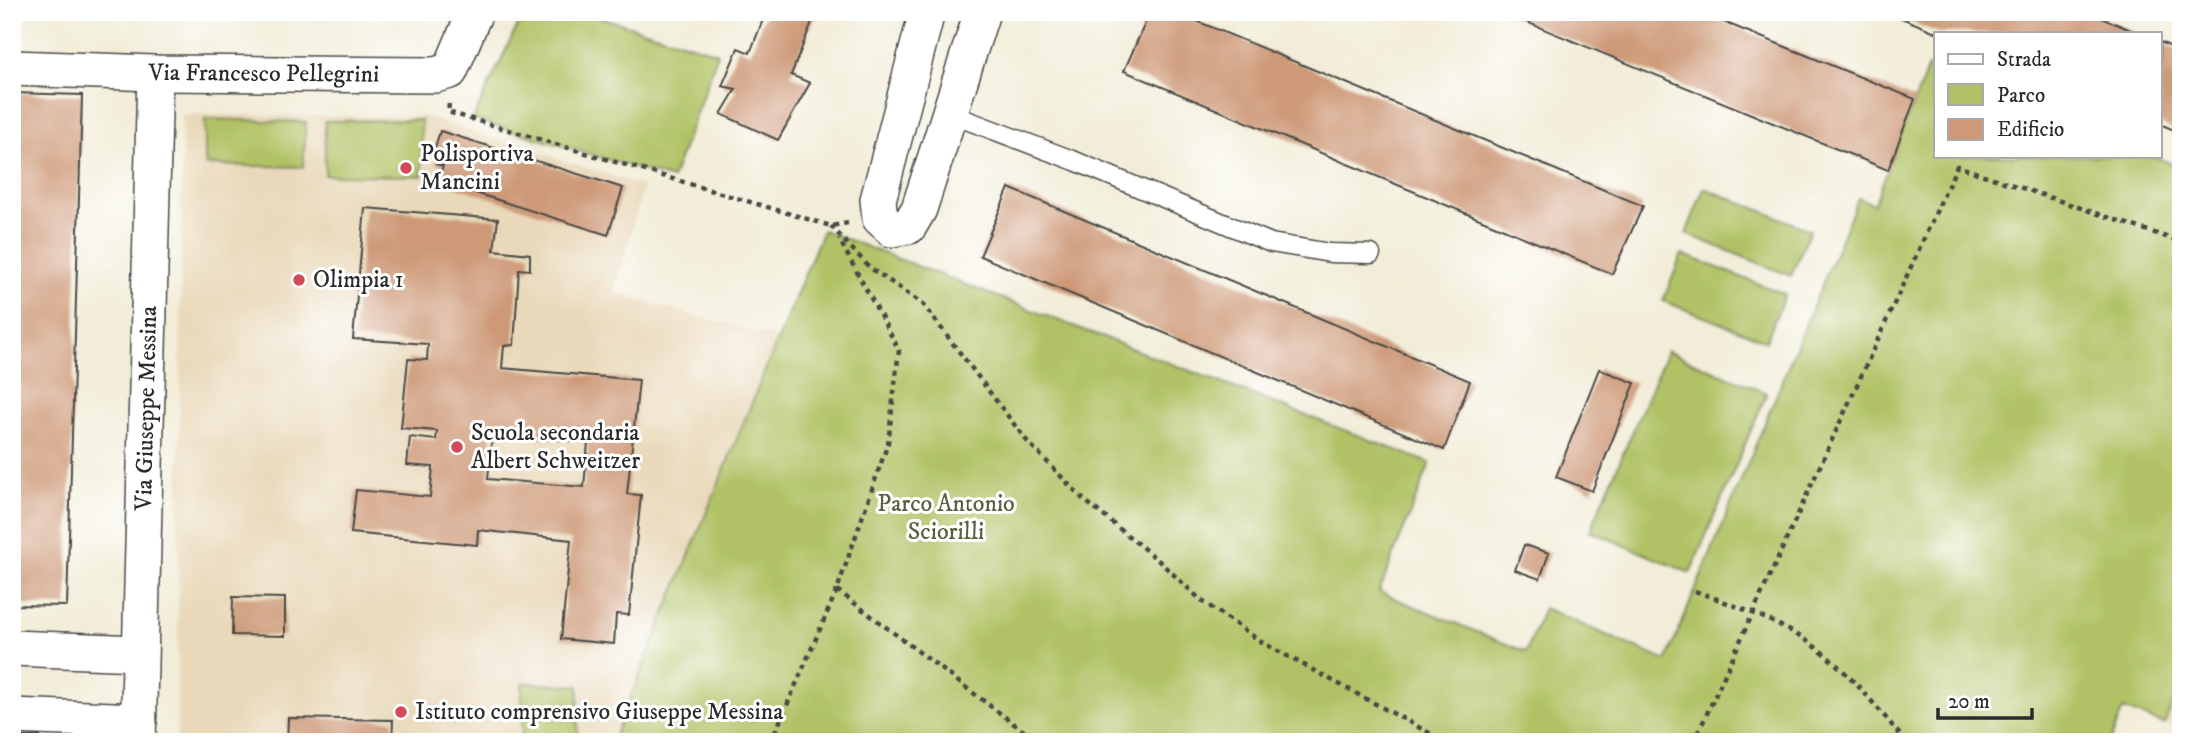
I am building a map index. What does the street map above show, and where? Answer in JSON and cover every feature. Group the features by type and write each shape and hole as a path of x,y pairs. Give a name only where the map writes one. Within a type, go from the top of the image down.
{"street":[{"path":"450,71 475,12"},
{"path":"927,12 878,200 880,218 892,229 909,226 914,219 982,12"},
{"name":"Via Francesco Pellegrini","path":"12,68 155,73 435,75 450,71"},
{"name":"Via Giuseppe Messina","path":"138,731 155,73"},
{"path":"904,98 948,113"},
{"path":"12,648 139,653"},
{"path":"12,716 138,731"}],"lane":[{"path":"948,113 1075,161 1271,243 1330,253 1371,254"}],"path":[{"path":"450,71 448,112 831,226 880,218"},
{"path":"1694,742 1957,166 2181,242"},
{"path":"771,742 837,590 888,443 899,351 831,226"},
{"path":"837,235 869,267 923,304 1026,440 1083,499 1159,561 1202,601 1263,643 1446,742"},
{"path":"837,590 1038,742"},
{"path":"1695,591 1753,613 1802,638 1832,661 1865,693 1906,742"}],"shaded area":[{"name":"Scuola secondaria Albert Schweitzer","path":"182,114 426,117 644,186 614,293 778,338 612,742 177,742"},
{"path":"2181,684 2181,731 2164,724"}],"green space":[{"path":"524,12 583,12 718,53 672,179 473,119"},
{"name":"Parco Antonio Sciorilli","path":"1928,67 1934,69 1934,158 2157,158 2181,167 2181,684 2164,724 2123,709 2110,742 612,742 823,230 1430,463 1379,592 1526,652 1544,608 1666,661 1858,198 1874,204"},
{"path":"205,119 306,122 303,167 205,165"},
{"path":"421,120 422,176 325,175 325,121"},
{"path":"1704,188 1810,230 1791,276 1686,234"},
{"path":"1682,254 1785,294 1766,341 1663,301"},
{"path":"1667,351 1767,393 1690,573 1590,531"},
{"path":"522,683 579,686 577,742 522,742"}],"building":[{"path":"766,12 816,12 791,75 810,83 778,140 721,114 736,89 722,86 738,48 750,53"},
{"path":"1150,12 1175,12 1643,206 1612,274 1124,71"},
{"path":"1502,12 1699,12 1915,99 1888,170"},
{"path":"1895,12 2088,12 2136,32 1936,32 1894,15"},
{"path":"2162,43 2181,51 2181,133 2162,125"},
{"path":"12,93 82,95 67,606 12,605"},
{"path":"440,131 623,188 608,235 438,181 443,166 436,164 438,156 433,154"},
{"path":"1009,188 1470,381 1444,450 980,256"},
{"path":"365,208 498,219 494,250 530,254 530,270 519,269 514,345 504,346 502,368 639,380 627,494 641,495 629,615 616,614 614,644 561,639 571,540 478,530 477,545 351,533 356,490 430,497 433,467 407,465 410,437 436,440 437,431 401,428 408,359 427,360 428,344 353,339","holes":["492,434 588,442 584,487 488,479"]},
{"path":"1599,369 1635,383 1592,491 1556,477"},
{"path":"1524,545 1549,553 1540,579 1515,570"},
{"path":"233,597 285,598 285,636 232,635"},
{"path":"288,718 393,720 392,742 287,742"},
{"path":"12,737 40,737 40,742 12,742"}],"place":[{"name":"Polisportiva Mancini","path":"406,168"},
{"name":"Olimpia 1","path":"299,280"},
{"name":"Scuola secondaria Albert Schweitzer","path":"457,447"},
{"name":"Istituto comprensivo Giuseppe Messina","path":"401,712"}]}
